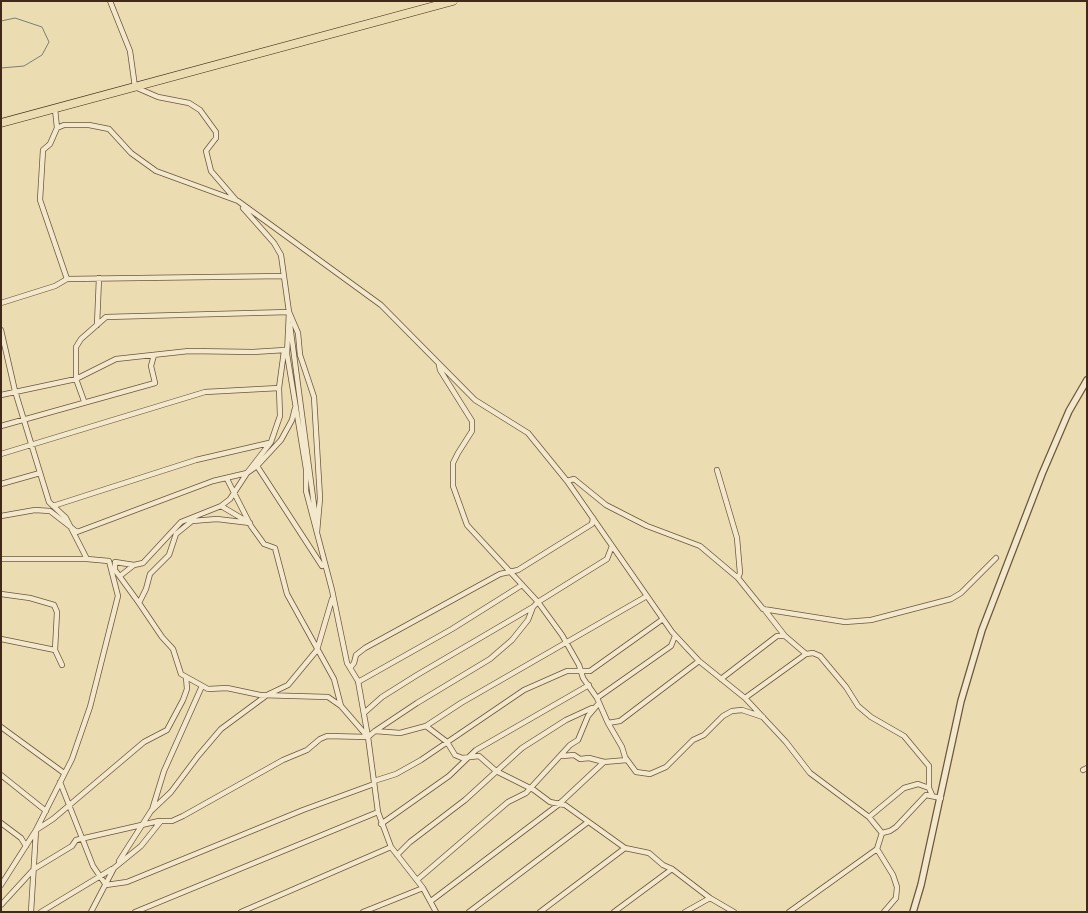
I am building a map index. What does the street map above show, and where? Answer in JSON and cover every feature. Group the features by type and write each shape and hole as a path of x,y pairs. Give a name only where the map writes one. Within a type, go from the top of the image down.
{"highway":[{"path":"1,123 452,1"}],"street":[{"path":"110,1 130,51 134,87 158,97 189,103 200,110 216,132 216,138 206,151 211,171 274,243 281,255 317,528"},
{"path":"55,109 57,128 50,144 43,150 40,200 67,279"},
{"path":"57,128 64,125 89,125 109,129 131,153 156,171 238,201 381,305 475,400 528,433 567,481 676,636 721,679 745,698 802,760 810,773 869,817 882,833"},
{"path":"1,303 54,286 67,279 284,274"},
{"path":"97,325 98,278"},
{"path":"84,401 76,379 76,347 81,339 106,317 289,312"},
{"path":"120,576 134,566 143,563 181,522 221,506 230,499 233,492 271,442 280,416 279,388 286,350 289,312"},
{"path":"289,312 298,333 300,355 314,397 320,498 316,537"},
{"path":"1,330 16,391 49,502 66,518 87,559"},
{"path":"1,395 76,379 116,359 190,351 253,352 286,350"},
{"path":"286,350 306,469 306,491 316,537 333,597 340,640 350,668 358,682 381,824 391,847 423,888 436,912"},
{"path":"1,426 84,401 155,383 150,366 154,355"},
{"path":"439,363 440,370 472,421 472,431 453,463 453,486 467,525 538,602 567,644 583,678 598,700 627,760 639,774 650,774 666,767 693,740 704,735 723,716 742,710 764,718"},
{"path":"913,912 922,885 961,701 982,630 1042,474 1069,411 1087,380"},
{"path":"1,454 205,392 279,388"},
{"path":"1,516 35,510 50,512 77,532 213,481 247,473 257,466 281,440 292,420 296,406"},
{"path":"53,506 196,460 271,442"},
{"path":"257,466 326,571"},
{"path":"717,470 737,538 740,573 738,578"},
{"path":"1,484 40,473"},
{"path":"227,479 250,523 264,544 275,548 286,594 334,680 341,706"},
{"path":"567,481 574,479 606,505 647,526 700,546 738,578 784,636 806,654"},
{"path":"221,506 250,523"},
{"path":"350,668 354,663 356,655 365,648 500,574 518,570 592,524 593,518"},
{"path":"139,603 150,574 169,555 176,534 192,521 217,519 250,523"},
{"path":"364,713 382,697 533,607 607,559 612,546"},
{"path":"764,609 846,622 871,620 952,599 961,593 996,558"},
{"path":"1,559 87,559 109,561 118,596 90,707 72,759 36,830 2,882"},
{"path":"134,566 115,562 115,570 162,637 173,649 180,674 212,690 227,688 252,694 328,697 341,706 368,737"},
{"path":"358,682 452,630 522,585"},
{"path":"1,594 30,598 54,605 57,612 56,650 62,665"},
{"path":"376,731 400,733 426,726 461,702 567,644 647,596"},
{"path":"92,912 114,868 151,811 171,792 221,729 266,695 288,685 317,650 333,597"},
{"path":"1,905 34,869 72,846 76,840 161,821 172,821 283,760 308,750 320,739 327,736 368,737 497,652 512,640 528,620 533,607"},
{"path":"106,885 127,882 396,774 524,690 567,671 590,671 663,619"},
{"path":"416,880 508,802 522,796 562,756 570,745 578,740 586,719 598,700 671,646 676,636"},
{"path":"721,679 770,640 784,636"},
{"path":"1,639 56,650"},
{"path":"745,698 806,654 813,653 820,656 846,687 858,706 871,718 904,736 930,766 929,788 932,794"},
{"path":"608,724 620,721 700,660"},
{"path":"36,830 69,806 140,745 167,730 183,700 187,688 186,677"},
{"path":"381,824 449,776 472,756 476,750 589,685"},
{"path":"151,811 164,770 202,686"},
{"path":"397,855 410,842 465,800 522,748 566,720 594,707"},
{"path":"426,726 447,742 456,755 462,758 479,756 496,771 558,805 565,805 625,848 649,852 663,865 672,869 710,898 734,912"},
{"path":"1,727 64,773"},
{"path":"562,756 574,755 580,759 589,758 604,762 627,760"},
{"path":"431,901 558,805 604,762"},
{"path":"1,775 46,811"},
{"path":"60,782 99,878 106,885"},
{"path":"869,817 904,788 918,784 929,788"},
{"path":"882,833 890,831 896,826 926,795 932,794 941,798"},
{"path":"135,912 378,812"},
{"path":"40,912 114,868 141,846 161,821"},
{"path":"469,912 588,822"},
{"path":"1,823 20,838 26,846"},
{"path":"31,912 36,830"},
{"path":"789,912 877,849 882,833"},
{"path":"241,912 391,847"},
{"path":"540,912 625,848"},
{"path":"877,849 897,887 896,898 884,912"},
{"path":"614,912 672,869"},
{"path":"363,912 423,888"},
{"path":"685,912 710,898"}],"waterway":[{"path":"1,21 15,18 42,27 49,42 42,55 24,66 1,68"}]}
